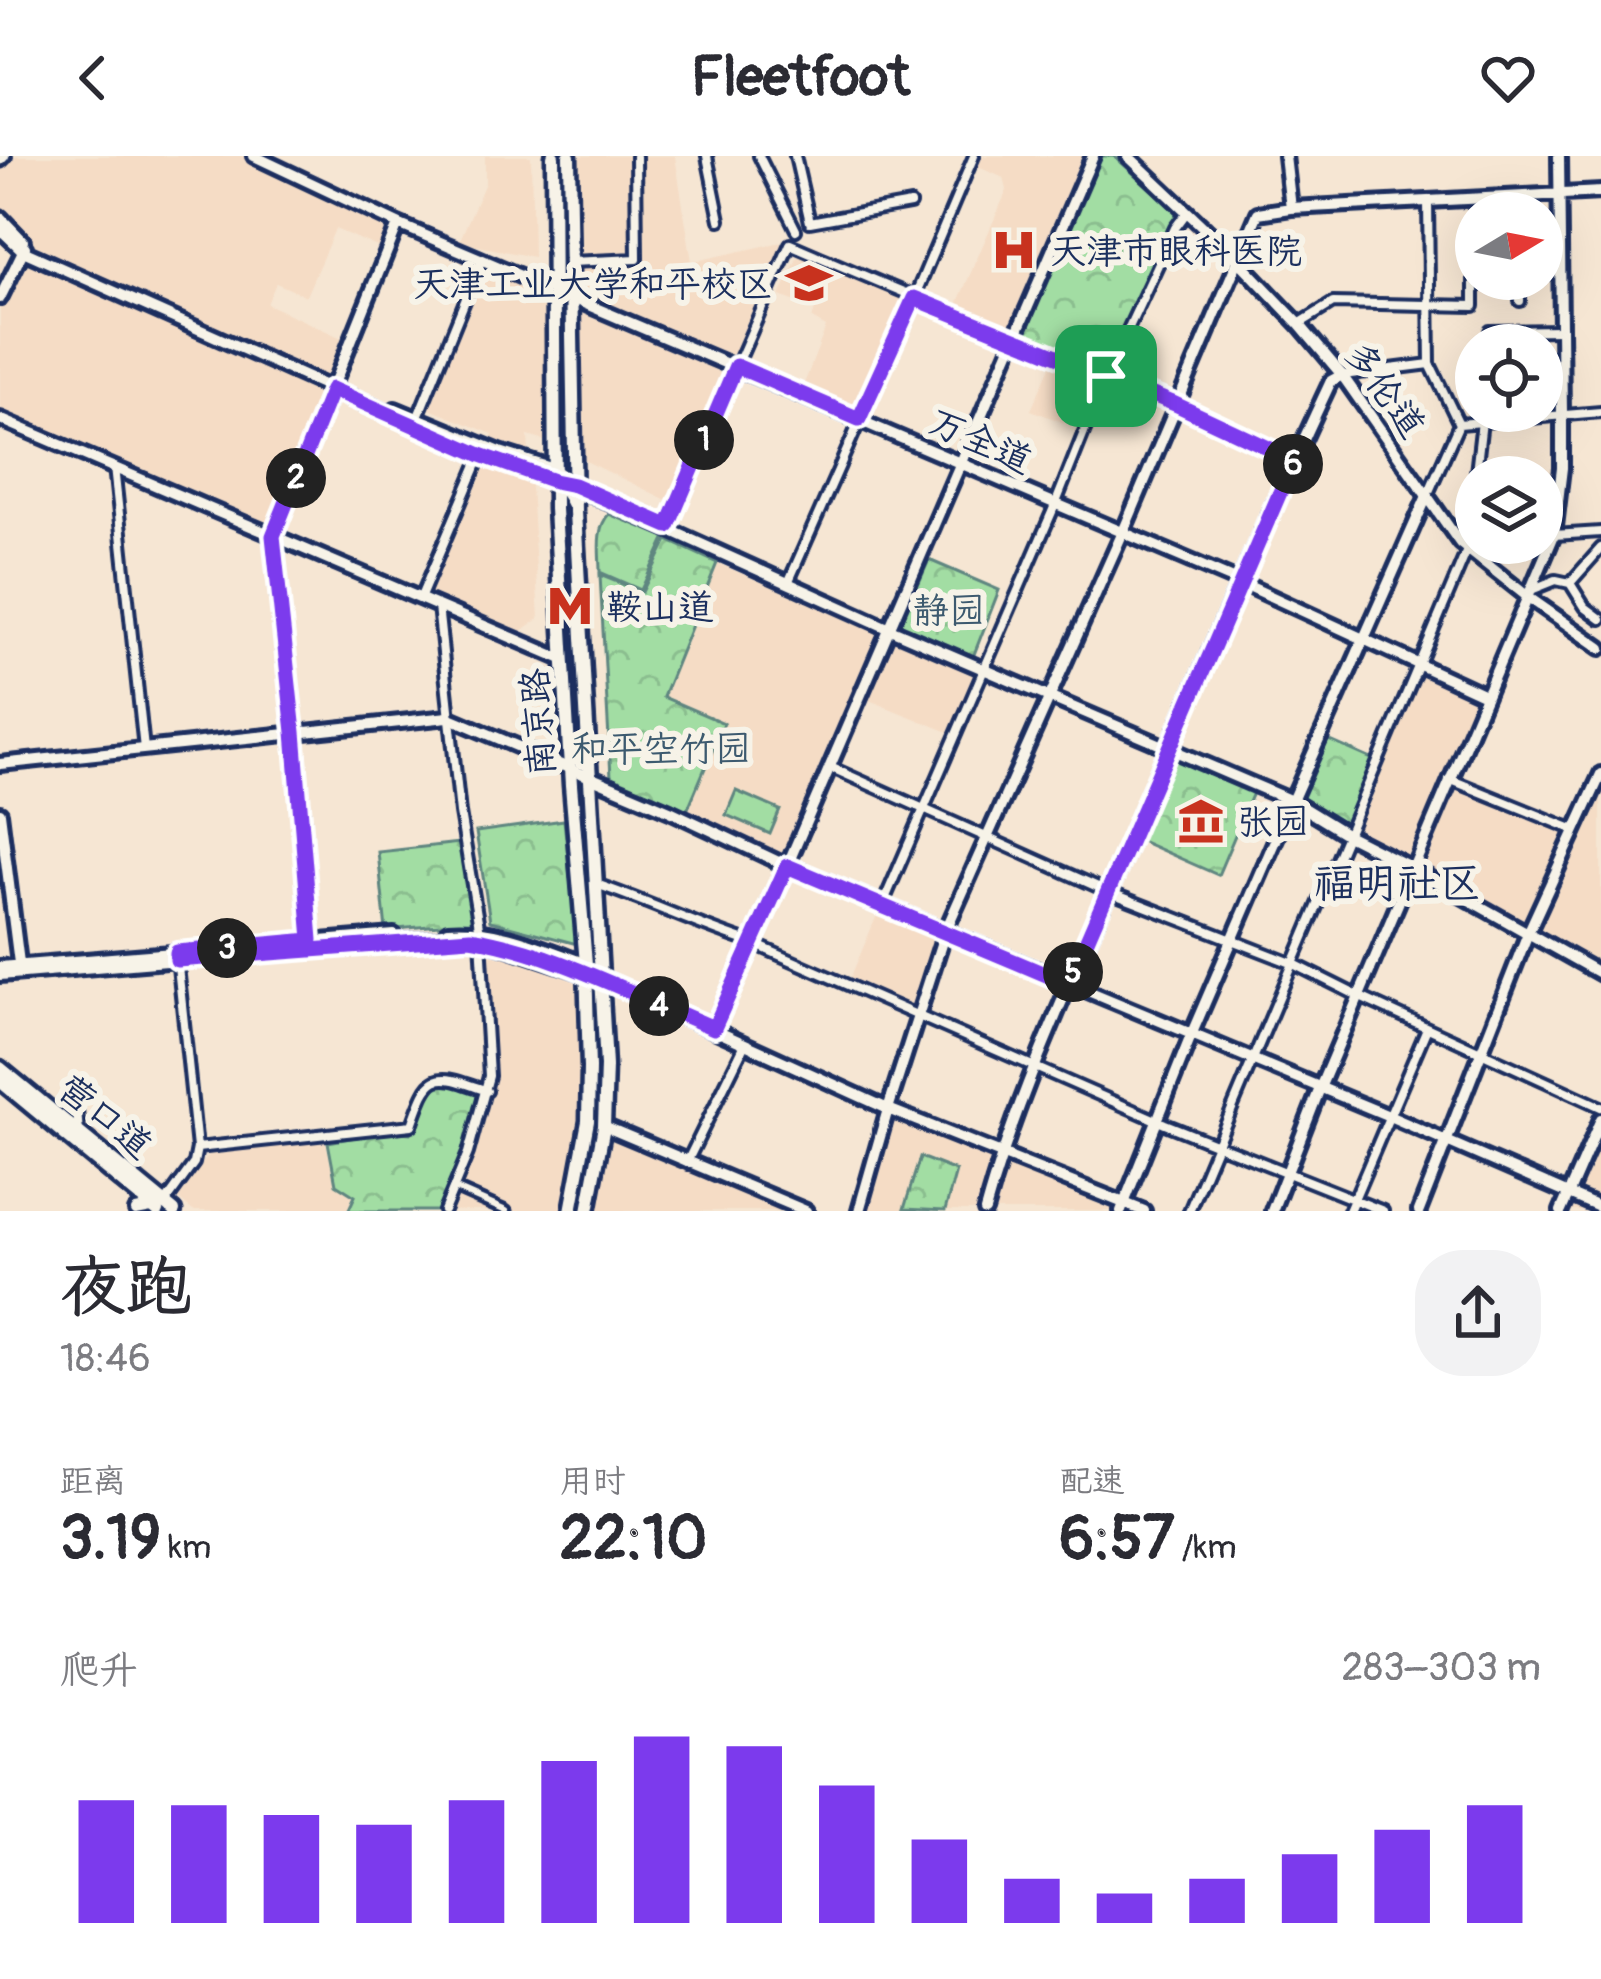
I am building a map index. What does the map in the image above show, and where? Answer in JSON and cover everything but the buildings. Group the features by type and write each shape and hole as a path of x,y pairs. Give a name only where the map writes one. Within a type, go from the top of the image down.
{"main road":[{"name":"南京路","path":"553,156 555,517 590,1068 588,1121 571,1211"},
{"name":"南京路","path":"569,156 575,512 606,1066 604,1126 588,1211"},
{"path":"521,459 545,454 554,430"},
{"path":"521,459 555,478 575,512"},
{"name":"营口道","path":"0,1068 162,1209"},
{"name":"营口道","path":"0,1081 84,1150 135,1206 162,1209"}],"street":[{"name":"万全道","path":"254,156 398,224 1243,583 1485,695"},
{"path":"570,262 637,259 636,156"},
{"path":"707,156 720,220"},
{"path":"759,156 796,230"},
{"path":"795,156 810,222 910,204"},
{"path":"788,583 974,156"},
{"path":"714,1028 1094,156"},
{"name":"多伦道","path":"1128,156 1299,324 1342,375 1455,534"},
{"path":"1285,156 1291,208"},
{"path":"1559,156 1560,192"},
{"path":"1563,194 1601,192"},
{"path":"859,1211 945,932 1258,214 1455,200"},
{"path":"1428,201 1430,364 1455,416"},
{"path":"882,905 1106,376 1174,227 1186,212"},
{"path":"0,217 25,248"},
{"path":"312,945 273,536 398,224"},
{"path":"0,229 25,248 481,455 574,485 890,629 1292,801 1601,974"},
{"path":"668,526 790,244 1175,404 1294,460"},
{"path":"0,298 25,248"},
{"path":"416,422 482,260"},
{"path":"1299,324 1333,303 1474,306 1474,300"},
{"path":"985,1211 1001,1153 1068,984 1331,381 1342,375 1430,364"},
{"path":"1563,414 1601,412"},
{"path":"0,419 562,658"},
{"path":"416,422 521,459"},
{"path":"1122,1207 1292,801 1455,432"},
{"path":"420,599 481,455"},
{"path":"115,466 144,749"},
{"path":"532,474 548,488 555,517"},
{"path":"1563,534 1601,532"},
{"path":"1570,583 1601,548"},
{"path":"1189,1211 1461,564"},
{"name":"多伦道","path":"1487,564 1601,648"},
{"path":"1272,1211 1542,564"},
{"path":"1530,594 1556,580 1570,583 1585,607 1601,619"},
{"path":"438,606 460,813 480,935 489,1076 468,1153 444,1211"},
{"path":"0,764 448,717 787,866 1389,1115 1601,1208"},
{"path":"830,767 1109,892 1294,964 1601,1108"},
{"path":"1419,1211 1528,933 1601,774"},
{"path":"1449,779 1575,830"},
{"path":"0,813 20,969"},
{"path":"595,884 752,943 1216,1145 1383,1211"},
{"path":"0,971 480,935 586,970 888,1108 1122,1207 1144,1211"},
{"path":"162,1209 194,1163 196,1148 177,956"},
{"path":"1348,1211 1427,1028"},
{"path":"687,1162 746,1043"},
{"path":"196,1148 412,1125 428,1084 435,1079 448,1078 488,1091"},
{"path":"75,1087 84,1150"},
{"path":"1561,1211 1601,1119"},
{"path":"604,1126 806,1211"},
{"path":"453,1188 506,1211"}],"shaded area":[{"path":"14,156 242,156 392,224 382,249 335,229 306,296 276,283 267,304 344,339 269,527 0,412 0,306 30,243 0,211 0,168"},
{"path":"485,156 531,156 533,257 459,242 485,183"},
{"path":"574,156 675,156 692,262 786,241 671,502 528,436 539,619 521,631 424,594 493,434 427,408 479,261 572,301"},
{"name":"天津市眼科医院","path":"983,156 1088,156 1013,333 955,309 1007,190 1004,178 978,167"},
{"path":"799,254 906,298 859,410 804,384 826,327 812,319 815,309 780,296"},
{"path":"1053,360 1100,378 1080,429 1031,410"},
{"path":"717,563 881,634 786,861 686,813 724,724 662,697"},
{"path":"890,636 978,676 951,733 864,698"},
{"path":"1424,671 1480,696 1409,862 1354,833"},
{"path":"1601,776 1601,970 1414,866 1449,777 1576,828"},
{"path":"880,908 942,932 916,1012 849,981"},
{"path":"505,940 573,963 582,971 586,1100 596,1125 799,1211 448,1211 477,1143 491,1094 484,943"},
{"path":"889,1112 1120,1211 861,1211"},
{"path":"1601,1136 1601,1211 1568,1211"},
{"path":"326,1142 335,1184 353,1196 347,1211 193,1211 176,1197 211,1152"}],"green space":[{"path":"1101,156 1114,156 1177,213 1104,370 1022,336"},
{"path":"609,514 666,537 641,590 600,572 600,534"},
{"name":"和平空竹园","path":"667,540 717,563 663,697 724,723 686,813 611,777 600,575 642,592"},
{"name":"静园","path":"929,560 999,590 971,662 898,630"},
{"path":"1324,738 1376,761 1346,832 1294,803"},
{"name":"张园","path":"1170,752 1255,788 1218,875 1134,838"},
{"path":"736,791 780,810 770,834 726,815"},
{"path":"564,820 577,944 490,921 476,832"},
{"path":"460,843 473,922 386,930 378,852"},
{"path":"448,1080 485,1092 441,1211 348,1211 355,1196 336,1184 328,1142 390,1131 410,1133 430,1084"},
{"path":"920,1157 956,1171 945,1211 904,1209"}],"place":[{"name":"天津市眼科医院","path":"1014,250"},
{"name":"天津工业大学和平校区","path":"809,283"},
{"name":"鞍山道","path":"570,606"},
{"name":"张园","path":"1201,821"}],"district":[{"name":"福明社区","path":"1397,882"}],"route":[{"path":"914,298 1106,376 1294,460 1068,984 787,866 714,1028 602,979 470,938 177,960 177,952 311,940 273,536 332,389 481,455 574,485 668,526 736,366 859,419 914,298"}]}
